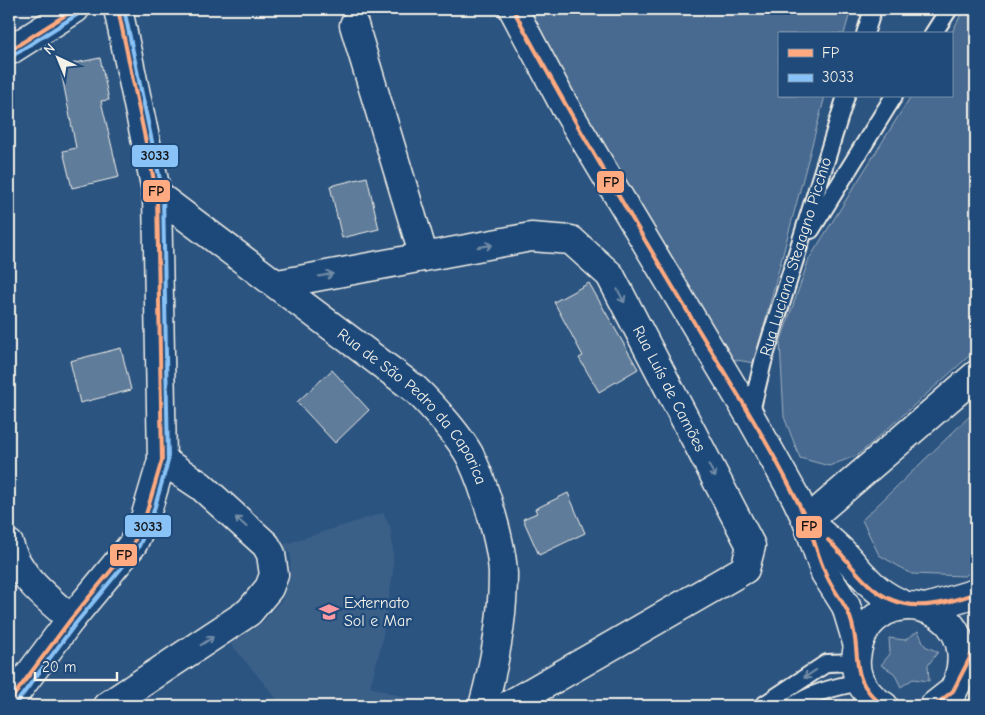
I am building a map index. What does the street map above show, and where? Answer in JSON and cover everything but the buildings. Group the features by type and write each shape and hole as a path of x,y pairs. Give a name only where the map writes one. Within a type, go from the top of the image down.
{"street":[{"path":"9,51 75,9"},
{"path":"9,702 71,619 133,544 145,518 162,460 157,195 118,9"},
{"path":"513,9 564,105 750,416 807,521 825,573 846,606 859,677 869,695 884,706"},
{"path":"354,25 424,257"},
{"name":"Rua de São Pedro da Caparica","path":"157,195 278,284 426,398 472,460 496,531 503,574 499,637 483,706"},
{"name":"Rua Luís de Camões","path":"278,284 530,238 571,240 610,274 751,546 745,569 507,706"},
{"path":"807,521 976,375"},
{"path":"108,706 249,612 269,588 274,575 271,554 266,545 201,486 162,460"},
{"path":"807,521 844,554 870,586 884,596 942,617 957,635 963,658 958,680"},
{"path":"9,544 11,552 28,579 71,619"},
{"path":"859,677 861,637 872,621 889,610 917,607 976,593"},
{"path":"935,706 953,691 976,646"}],"lane":[{"path":"866,32 872,9"},
{"path":"934,32 949,9"},
{"name":"Rua Luciana Stegagno Picchio","path":"750,416 763,362 845,98"},
{"path":"798,250 893,98"},
{"path":"762,706 827,663 859,677"},
{"path":"793,706 800,701 859,677"}],"shaded area":[{"path":"529,9 851,9 845,32 778,32 778,98 824,98 754,363 731,359 579,107"},
{"path":"964,9 976,9 976,350 858,455 829,466 800,458 784,417 780,343 809,259 910,98 952,98 952,32"},
{"path":"976,410 976,568 965,576 912,574 879,555 862,520"},
{"name":"Externato Sol e Mar","path":"383,513 390,527 393,549 393,572 382,641 370,687 433,706 283,706 231,644 262,623 282,600 290,579 291,554 282,545"},
{"path":"918,631 925,646 938,652 928,665 929,681 913,679 901,687 894,673 881,665 890,654 889,638 905,640"}],"transit line":[{"name":"FP","path":"9,51 75,9"},
{"name":"FP","path":"9,702 71,619 133,544 145,518 162,460 157,195 118,9"},
{"name":"3033","path":"14,706 76,623 138,548 151,520 168,461 163,194 124,9"},
{"name":"FP","path":"513,9 602,168 752,418 792,490 807,522 828,578 850,617 854,631 860,675 864,685 884,706"},
{"name":"3033","path":"12,56 78,14"},
{"name":"FP","path":"828,540 867,583 879,593 892,600 906,604 933,604 947,602 976,593"},
{"name":"FP","path":"934,706 953,691 976,646"}],"place":[{"name":"Externato Sol e Mar","path":"329,612"}]}
